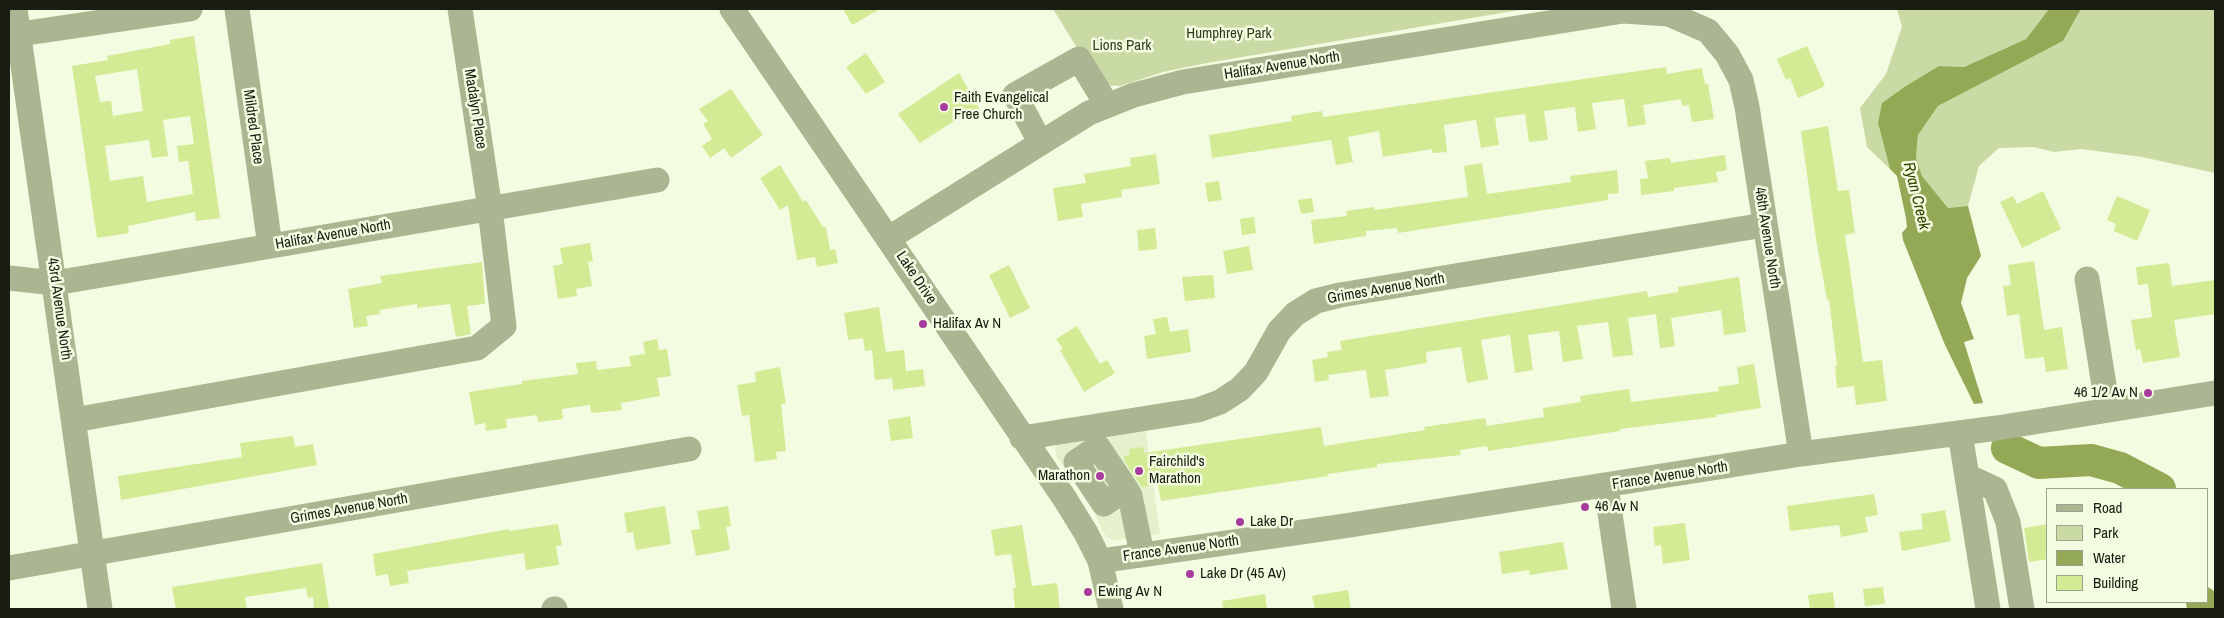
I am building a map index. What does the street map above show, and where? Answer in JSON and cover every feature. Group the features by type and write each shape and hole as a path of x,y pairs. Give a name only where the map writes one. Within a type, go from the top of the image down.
{"street":[{"path":"15,19 190,9"},
{"name":"Mildred Place","path":"237,9 270,246"},
{"name":"Madalyn Place","path":"74,420 477,348 504,326 490,209 460,9"},
{"name":"Lake Drive","path":"732,9 889,238 1086,532 1100,561 1111,609"},
{"name":"Halifax Avenue North","path":"889,238 1089,113 1107,105 1183,82 1623,11 1669,14 1708,31"},
{"name":"43rd Avenue North","path":"15,19 55,283 100,609"},
{"name":"46th Avenue North","path":"1708,31 1727,54 1741,80 1748,107 1764,225 1801,454"},
{"path":"1040,142 1015,95 1079,59 1107,105"},
{"name":"Halifax Avenue North","path":"9,278 55,283 657,180"},
{"name":"Grimes Avenue North","path":"1022,438 1095,436 1198,410 1220,402 1240,389 1256,372 1279,331 1295,314 1316,302 1340,295 1764,225"},
{"path":"2088,279 2108,410"},
{"path":"9,284 55,283"},
{"name":"France Avenue North","path":"1100,561 1344,526 1801,454 1960,433 2108,410 2214,397"},
{"path":"1960,433 1988,609"},
{"path":"1095,436 1106,479 1130,496 1142,554"},
{"name":"Grimes Avenue North","path":"9,568 689,449"},
{"path":"1967,476 1995,489 2008,522 2022,609"},
{"path":"1065,499 1106,479"},
{"path":"1606,486 1624,609"}],"shaded area":[{"path":"1145,427 1160,534 1114,540 1107,538 1091,506 1056,456 1055,447 1057,443"}],"green space":[{"path":"1053,9 1525,9 1207,63 1163,72 1120,86 1100,85"},
{"path":"1897,9 2049,9 2026,39 1964,67 1939,66 1878,123 1890,169 1867,147 1860,108 1886,74 1902,27"},
{"path":"2081,9 2215,9 2215,173 2142,157 2081,149 2054,152 2034,147 1999,148 1979,166 1968,206 1948,208 1922,176 1916,158 1918,135 1938,106 2063,41"}],"water":[{"path":"2049,9 2081,9 2063,41 1938,106 1918,135 1916,158 1922,176 1948,208 1968,206 1981,256 1967,278 1961,303 1974,339 1964,342 1983,403 1974,404 1945,345 1903,240 1902,233 1907,227 1906,218 1897,176 1890,169 1878,123 1882,103 1906,86 1939,66 1964,67 2026,39"}],"building":[{"path":"843,9 880,9 852,25"},
{"path":"194,36 220,218 196,221 195,212 128,226 129,233 97,238 72,66 108,60 107,56 170,44 170,40","holes":["137,69 143,111 113,116 111,101 100,102 95,76","190,116 194,144 177,146 179,162 188,161 193,194 147,202 143,176 110,181 105,146 149,140 152,158 168,156 163,120"]},
{"path":"1807,46 1825,86 1798,98 1790,78 1786,80 1777,59"},
{"path":"866,53 885,82 866,94 846,67"},
{"path":"1666,67 1667,74 1702,68 1705,84 1708,84 1714,119 1692,122 1689,105 1682,106 1681,99 1643,105 1646,124 1628,127 1624,99 1592,103 1596,129 1578,132 1575,107 1544,111 1548,140 1529,142 1525,114 1495,118 1499,145 1481,148 1476,120 1444,125 1447,152 1432,153 1432,149 1383,157 1379,131 1348,137 1353,162 1336,165 1331,140 1212,158 1209,135 1292,121 1291,116 1322,111 1323,117"},
{"name":"Faith Evangelical Free Church","path":"959,73 980,110 968,119 965,114 920,143 898,114"},
{"path":"731,89 763,135 731,158 724,148 710,158 702,146 712,139 703,124 708,121 699,109"},
{"path":"1828,126 1838,191 1849,190 1855,233 1845,235 1863,362 1882,360 1887,401 1856,405 1854,386 1837,388 1835,366 1837,366 1829,299 1827,300 1816,239 1801,131"},
{"path":"1156,154 1160,184 1121,190 1122,197 1081,204 1083,217 1058,221 1053,188 1086,183 1084,174 1131,166 1130,158"},
{"path":"1725,155 1727,170 1716,172 1718,182 1674,188 1674,191 1641,195 1640,179 1648,178 1645,161 1670,158 1671,163"},
{"path":"1482,163 1487,194 1571,182 1570,176 1617,170 1619,193 1608,194 1608,200 1398,233 1397,228 1366,231 1366,236 1314,244 1311,220 1347,216 1346,211 1374,207 1375,210 1468,197 1464,166"},
{"path":"780,165 803,202 806,200 823,227 826,227 830,250 835,249 838,263 817,267 815,257 797,260 788,205 780,210 760,178"},
{"path":"1219,181 1222,200 1208,202 1205,183"},
{"path":"2043,191 2061,229 2022,248 2000,202 2013,196 2017,204"},
{"path":"2117,196 2150,210 2137,241 2114,231 2116,224 2107,220"},
{"path":"1312,198 1314,212 1301,214 1298,200"},
{"path":"1254,217 1256,233 1242,235 1240,219"},
{"path":"1155,228 1157,249 1139,251 1137,230"},
{"path":"590,243 593,261 588,262 592,286 576,289 577,296 558,299 553,266 563,264 560,248"},
{"path":"1249,246 1253,270 1227,274 1223,251"},
{"path":"2034,261 2044,330 2062,327 2068,369 2046,372 2044,357 2025,359 2019,314 2007,316 2003,286 2011,285 2008,265"},
{"path":"482,262 485,304 467,306 471,334 456,337 450,304 417,308 417,304 379,310 380,314 366,316 368,326 354,328 348,289 382,283 380,276"},
{"path":"2169,263 2172,286 2215,280 2215,314 2174,320 2180,357 2143,363 2140,349 2136,350 2131,320 2152,317 2148,284 2138,285 2136,267"},
{"path":"1009,265 1030,308 1010,318 989,275"},
{"path":"1213,275 1215,298 1185,301 1182,277"},
{"path":"1739,277 1746,332 1724,335 1721,310 1671,318 1675,346 1660,348 1656,314 1628,318 1633,355 1613,357 1608,322 1577,326 1583,359 1563,362 1559,331 1528,335 1533,370 1515,373 1510,335 1481,340 1488,379 1467,383 1461,347 1426,352 1427,363 1385,370 1389,396 1370,398 1366,370 1328,375 1329,380 1315,382 1312,360 1328,357 1327,352 1342,350 1340,341 1647,291 1648,297 1678,292 1678,287"},
{"path":"879,307 886,352 904,350 906,371 923,369 925,386 893,390 892,378 875,380 872,350 865,351 863,338 848,340 844,313"},
{"path":"1167,317 1170,332 1188,329 1191,352 1147,359 1144,336 1156,334 1153,319"},
{"path":"1077,326 1100,364 1107,360 1115,373 1084,392 1060,350 1063,349 1056,339"},
{"path":"657,339 659,350 667,349 671,376 657,378 660,396 621,403 622,410 591,413 590,405 562,409 563,419 538,422 537,415 506,419 507,428 486,431 485,423 475,425 469,392 522,384 522,381 578,374 576,363 596,361 597,370 631,366 629,356 645,354 643,342"},
{"path":"1754,364 1761,408 1716,415 1717,417 1620,429 1620,431 1488,451 1487,446 1460,450 1461,455 1377,464 1377,467 1328,474 1328,476 1161,501 1158,485 1142,487 1125,462 1124,456 1130,455 1129,449 1143,447 1144,453 1321,427 1324,446 1425,430 1424,427 1485,418 1487,426 1544,417 1543,408 1581,402 1580,396 1629,389 1631,402 1719,391 1718,387 1739,384 1737,367"},
{"path":"780,367 786,403 781,404 786,451 776,452 777,459 755,462 749,415 742,416 737,385 756,382 755,372"},
{"path":"910,416 913,438 891,441 888,420"},
{"path":"293,436 295,447 313,444 317,465 121,500 118,476 242,457 240,443"},
{"path":"1874,494 1878,515 1865,517 1868,532 1841,537 1839,525 1790,531 1787,506"},
{"path":"665,506 671,544 636,550 633,532 627,533 624,513"},
{"path":"728,506 731,526 726,527 730,550 696,556 691,530 700,529 697,511"},
{"path":"1945,510 1951,541 1902,551 1899,532 1923,529 1921,514"},
{"path":"1685,523 1690,560 1663,564 1661,545 1655,546 1653,527"},
{"path":"558,524 562,545 556,546 559,565 526,570 524,553 407,571 409,583 390,586 388,574 376,576 373,554 509,529 509,531"},
{"path":"2046,524 2046,559 2029,562 2024,528"},
{"path":"1022,525 1032,586 1057,583 1060,609 1015,609 1013,588 1016,588 1011,554 995,556 991,530"},
{"path":"1563,542 1568,569 1530,575 1529,570 1502,574 1499,552"},
{"path":"322,563 329,609 314,609 313,597 308,598 306,588 245,597 247,609 176,609 172,587"},
{"path":"1883,587 1885,604 1865,606 1863,589"},
{"path":"1348,590 1351,609 1315,609 1312,596"},
{"path":"1833,592 1835,609 1810,609 1808,595"},
{"path":"1265,594 1267,609 1223,609 1222,601"}],"waterway":[{"name":"Ryan Creek","path":"2007,448 2039,463 2091,460 2120,468 2158,488"},
{"name":"Ryan Creek","path":"2202,603 2203,609"}],"place":[{"name":"Faith Evangelical Free Church","path":"944,107"},
{"name":"Halifax Av N","path":"923,324"},
{"name":"46 1/2 Av N","path":"2148,393"},
{"name":"Fairchild's Marathon","path":"1139,471"},
{"name":"Marathon","path":"1100,476"},
{"name":"46 Av N","path":"1585,507"},
{"name":"Lake Dr","path":"1240,522"},
{"name":"Lake Dr (45 Av)","path":"1190,574"},
{"name":"Ewing Av N","path":"1088,592"}],"park label":[{"name":"Humphrey Park","path":"1229,34"},
{"name":"Lions Park","path":"1122,46"}]}
